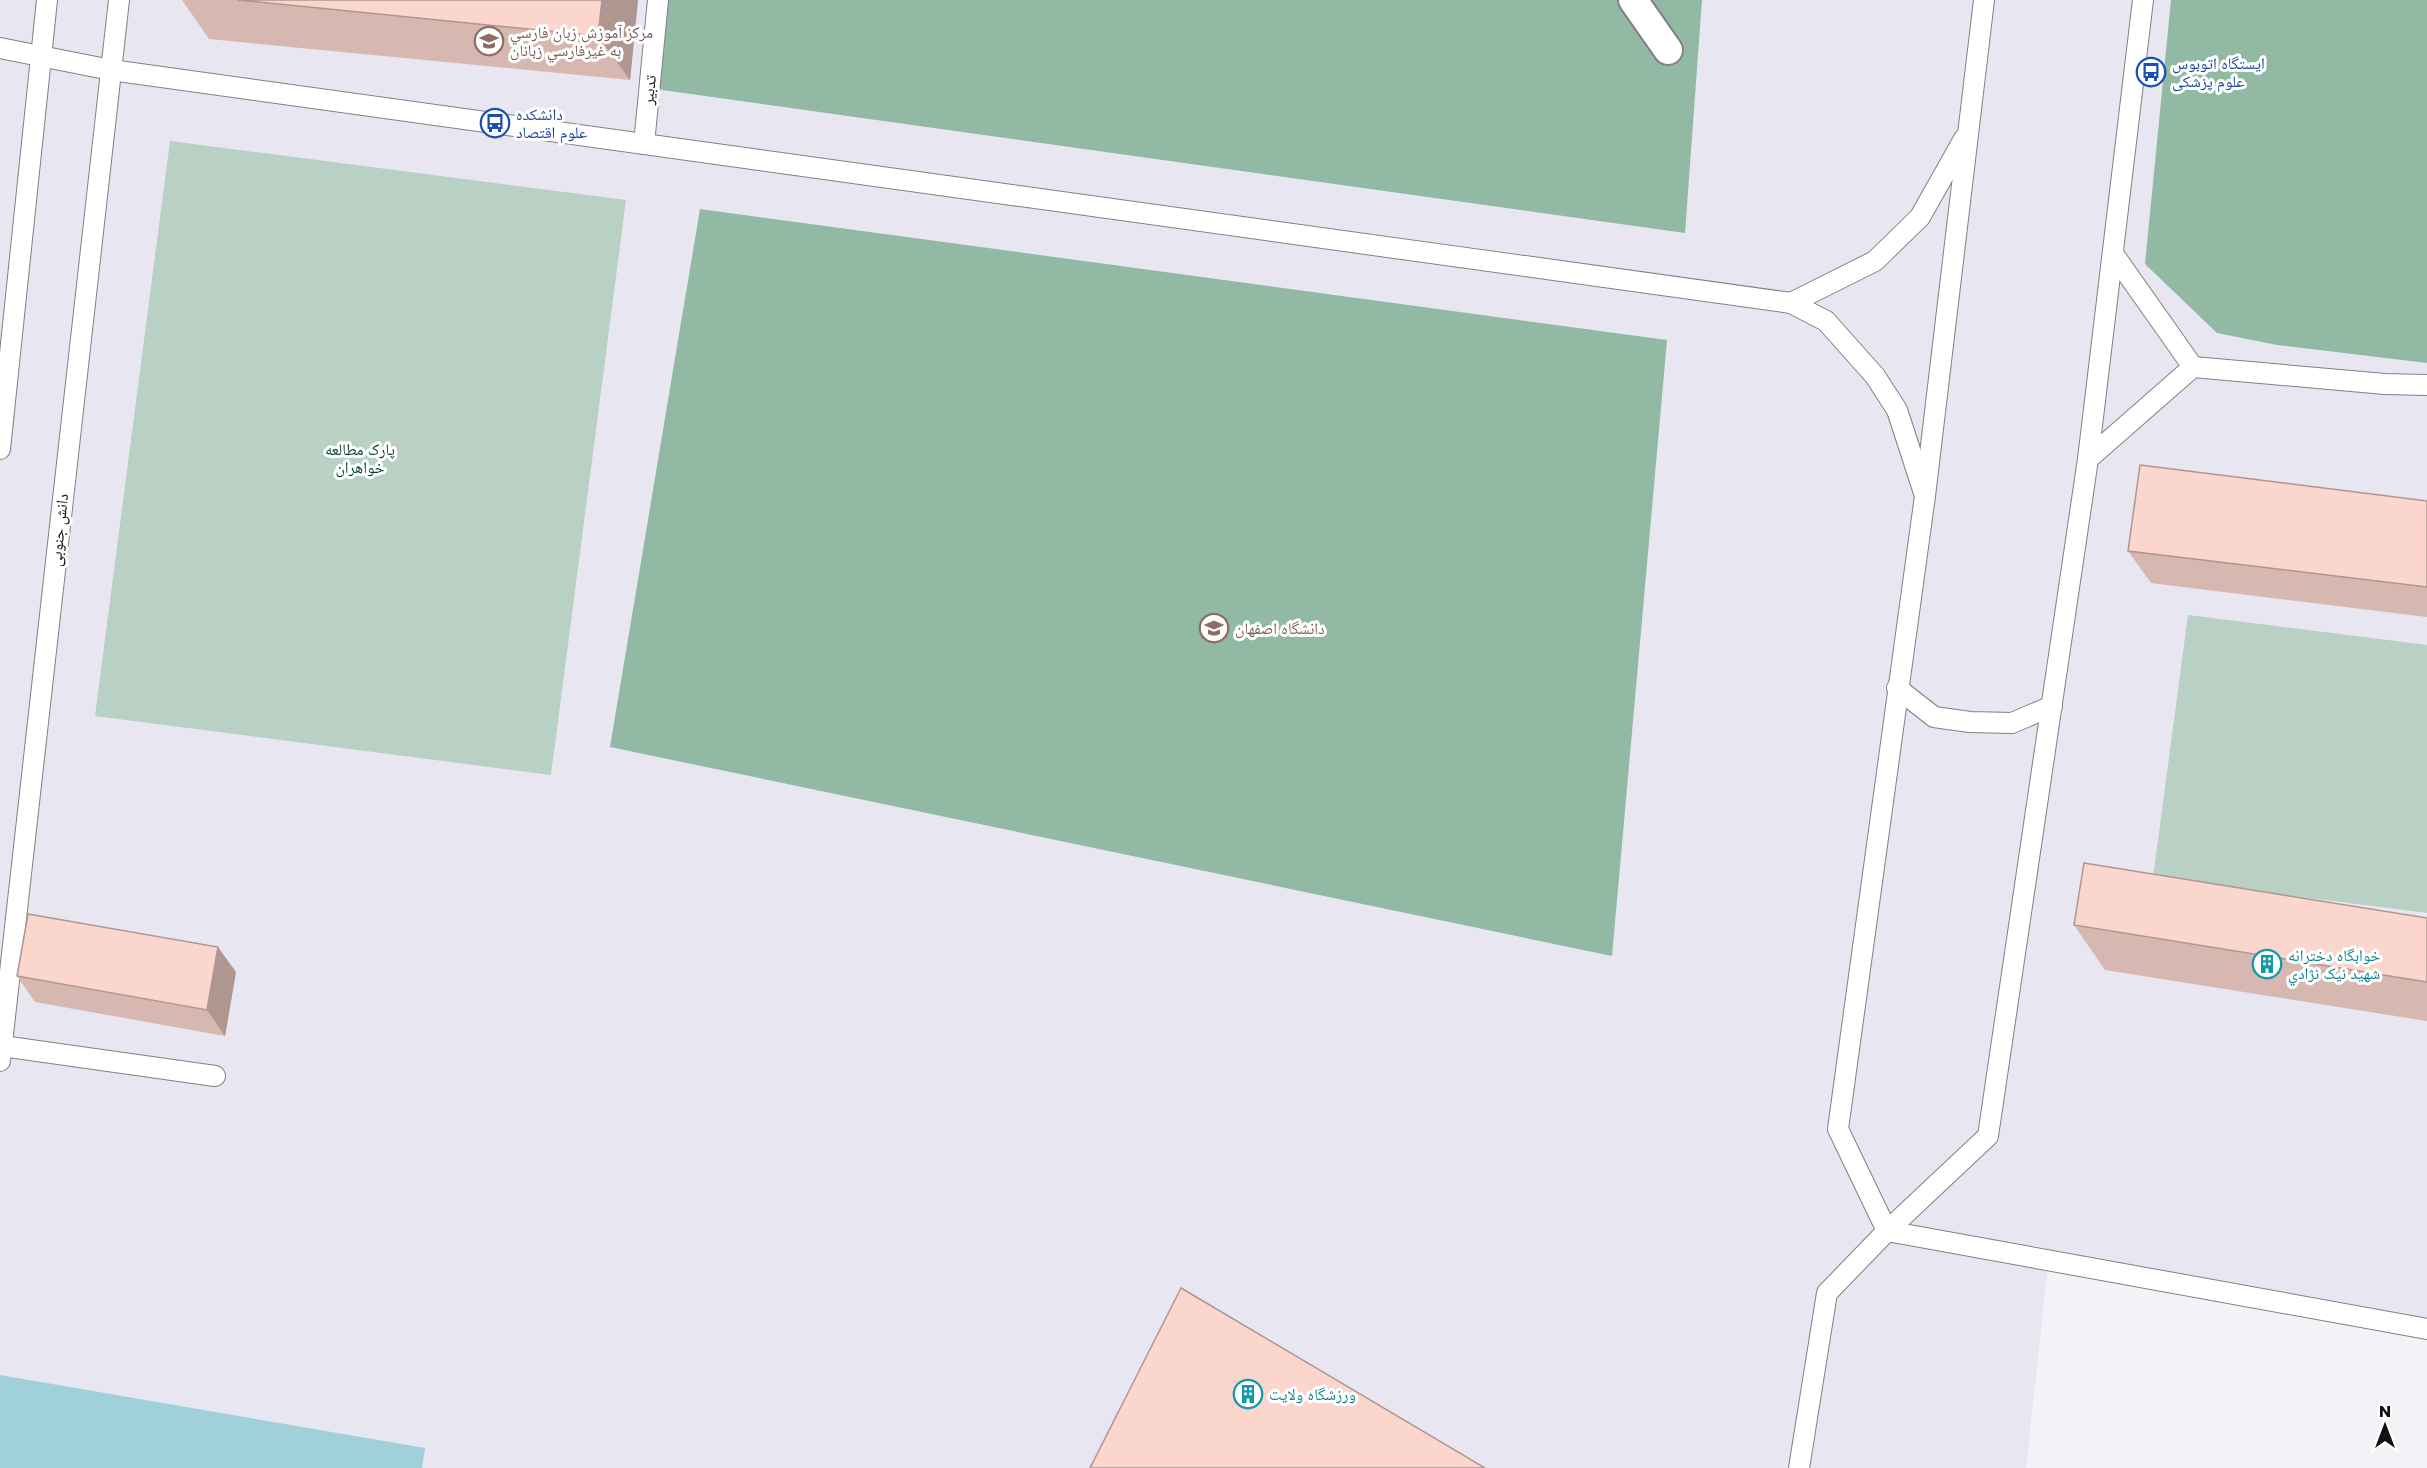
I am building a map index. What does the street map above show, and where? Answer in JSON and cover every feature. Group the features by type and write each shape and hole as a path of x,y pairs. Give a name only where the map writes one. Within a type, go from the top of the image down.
{"street":[{"path":"1633,0 1668,50"}],"lane":[{"path":"0,449 47,0"},
{"name":"دانش جنوبی","path":"1,1053 119,0"},
{"name":"تدبیر","path":"644,144 658,0"},
{"path":"1887,1231 1838,1129 1925,496 1984,0"},
{"path":"1799,1468 1827,1293 1887,1231 1988,1136 2088,459 2143,0"},
{"path":"0,48 111,70 1791,303 1826,321 1875,376 1897,410 1925,496"},
{"path":"1791,303 1875,261 1920,216 1969,132"},
{"path":"2114,255 2193,367"},
{"path":"2088,459 2193,367 2385,384 2427,385"},
{"path":"1897,688 1934,717 1970,722 2012,723 2052,706"},
{"path":"1,1053 216,1076"},
{"path":"1887,1231 2427,1329"}],"shaded area":[{"name":"دانشگاه اصفهان","path":"0,0 2427,0 2427,1326 2049,1257 2026,1468 0,1468"}],"green space":[{"path":"657,0 1702,0 1685,233 648,88"},
{"path":"2171,0 2427,0 2427,363 2277,345 2217,333 2145,264"},
{"name":"پارک مطالعه خواهران","path":"170,141 626,200 551,775 95,716"},
{"path":"700,209 1667,340 1612,956 610,747"},
{"path":"2188,615 2427,645 2427,913 2153,878"}],"water":[{"path":"0,1375 425,1448 422,1468 0,1468"}],"building":[{"path":"238,0 602,0 598,36"},
{"path":"2140,465 2427,501 2427,587 2128,551"},
{"path":"2084,863 2427,918 2427,982 2074,925"},
{"path":"28,914 218,947 207,1010 17,976"},
{"name":"ورزشگاه ولایت","path":"1181,1288 1485,1468 1090,1468"}],"place":[{"name":"مرکز آموزش زبان فارسي به غيرفارسي زبانان","path":"489,41"},
{"name":"ایستگاه اتوبوس علوم پزشکی","path":"2151,72"},
{"name":"دانشکده علوم اقتصاد","path":"495,123"},
{"name":"دانشگاه اصفهان","path":"1214,628"},
{"name":"خوابگاه دخترانه شهيد نيک نژادي","path":"2267,964"},
{"name":"ورزشگاه ولایت","path":"1248,1394"}]}
